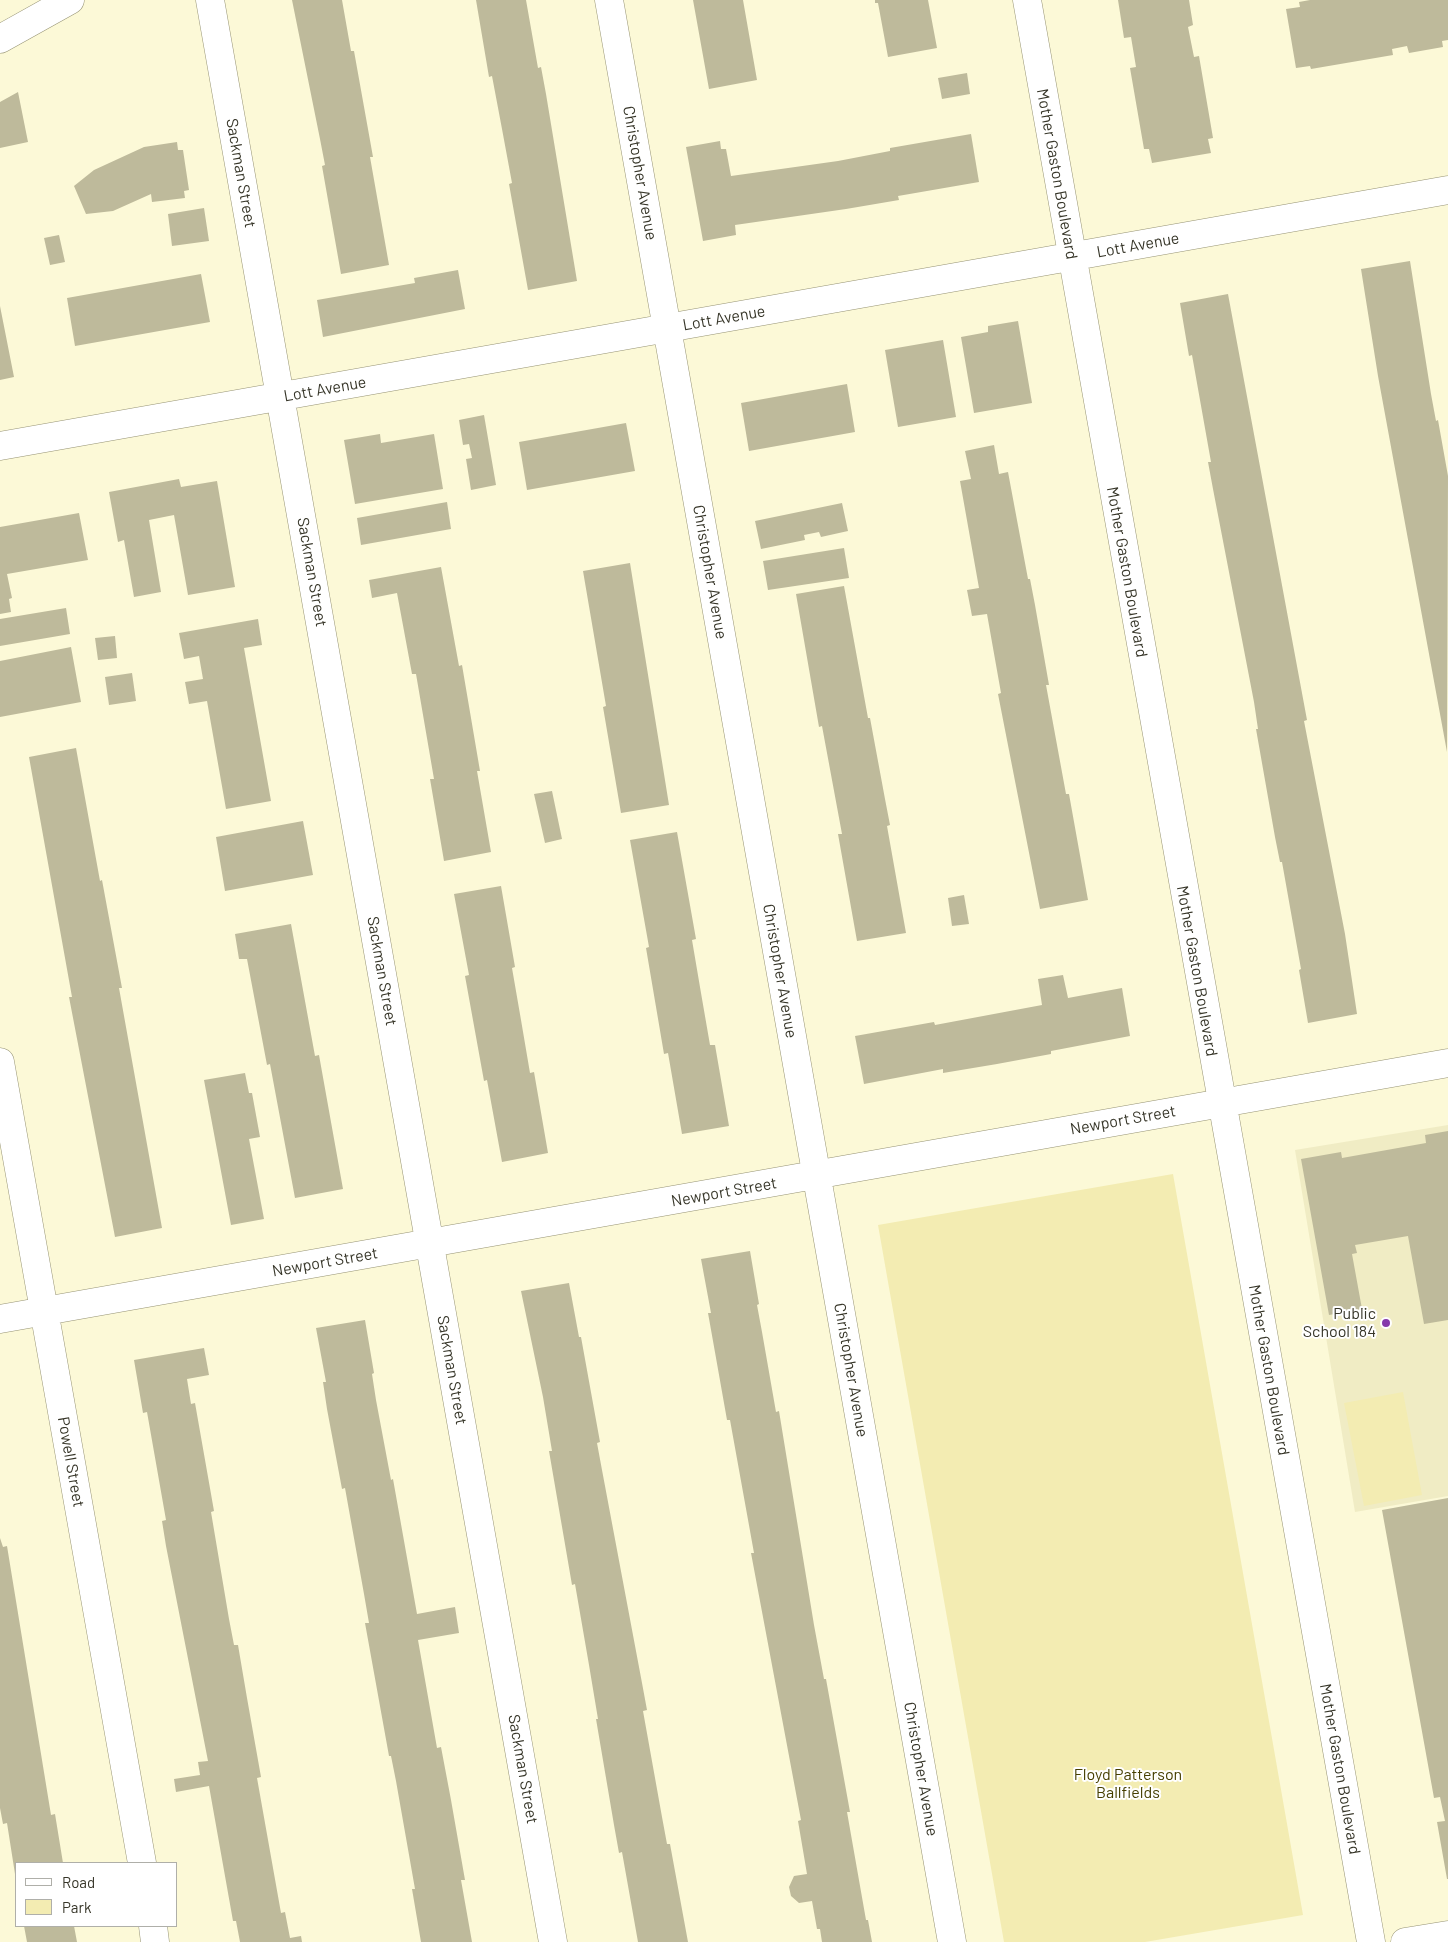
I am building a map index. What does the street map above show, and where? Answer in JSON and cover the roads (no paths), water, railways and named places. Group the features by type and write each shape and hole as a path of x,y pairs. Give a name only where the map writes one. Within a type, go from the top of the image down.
{"street":[{"path":"0,39 70,0"},
{"name":"Sackman Street","path":"210,0 553,1942"},
{"name":"Christopher Avenue","path":"609,0 952,1942"},
{"name":"Mother Gaston Boulevard","path":"1027,0 1071,257 1371,1942"},
{"name":"Lott Avenue","path":"0,446 1448,190"},
{"name":"Powell Street","path":"0,1062 142,1862"},
{"name":"Newport Street","path":"0,1319 1448,1063"},
{"path":"153,1927 156,1942"},
{"path":"1405,1942 1448,1934"}],"place":[{"name":"Public School 184","path":"1386,1323"}],"park label":[{"name":"Floyd Patterson Ballfields","path":"1128,1784"}]}
